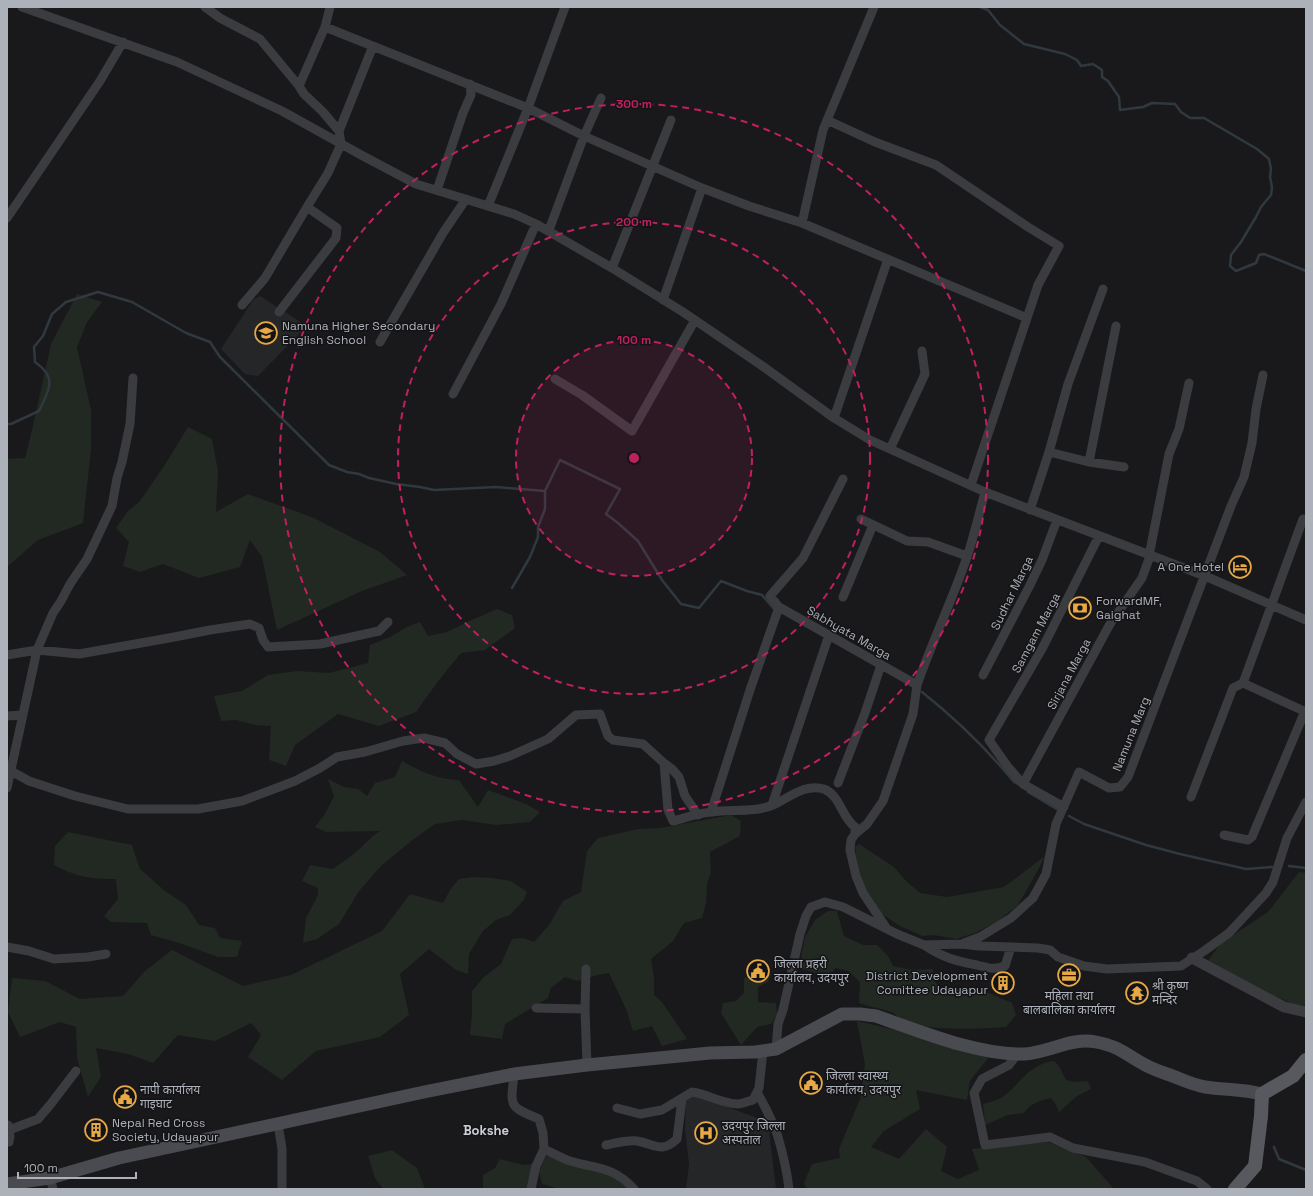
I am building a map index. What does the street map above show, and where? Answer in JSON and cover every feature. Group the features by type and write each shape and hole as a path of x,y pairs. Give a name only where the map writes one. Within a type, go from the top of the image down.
{"main road":[{"path":"7,1184 52,1183 119,1158 514,1074 710,1053 763,1051 776,1049 842,1014 876,1016 974,1048 1018,1053 1038,1052 1075,1041 1095,1042 1115,1046 1141,1063 1165,1074 1204,1087 1246,1090 1262,1094 1293,1076 1306,1060"},
{"path":"1235,1189 1255,1166 1262,1094"}],"street":[{"path":"22,7 177,62 282,111 416,184 514,214 549,230 695,320 761,365 834,418 870,440 920,464 985,492 1205,576 1306,620"},
{"path":"205,7 220,18 260,38 304,94 323,112 339,131"},
{"path":"299,86 325,27 330,7"},
{"path":"488,206 528,108 565,7"},
{"path":"802,223 817,150 827,120 874,7"},
{"path":"325,27 528,108 584,136 702,188 749,206 802,223 1027,318"},
{"path":"7,218 100,81 123,42"},
{"path":"242,305 265,278 328,173 341,144 339,131 373,46"},
{"path":"437,190 463,113 471,95 470,84"},
{"path":"549,230 584,136 601,98"},
{"path":"612,268 671,120"},
{"path":"827,120 875,142 936,165 1059,246 1038,285 971,485"},
{"path":"663,300 702,188"},
{"path":"380,342 443,233 466,199"},
{"path":"278,312 336,238 337,228 307,207"},
{"path":"453,394 502,304 536,224"},
{"path":"834,418 888,259"},
{"path":"1030,510 1049,452 1068,384 1103,289"},
{"path":"556,379 582,395 632,431 695,320"},
{"path":"1089,462 1116,326"},
{"path":"890,449 925,374 922,351"},
{"path":"1205,576 1231,506 1244,477 1252,444 1256,409 1263,375"},
{"path":"7,788 9,771 37,650 53,613 70,584 88,559 112,506 116,478 122,462 130,424 133,378"},
{"name":"Sirjana Marga","path":"1023,784 1107,630 1142,578 1150,556 1169,454 1179,429 1189,383"},
{"path":"1049,452 1089,462 1124,467"},
{"path":"711,812 750,690 779,607 770,596 804,558 843,479"},
{"path":"887,929 863,894 856,876 850,850 851,840 855,834 867,824 882,801 913,714 917,685 928,653 950,603 967,556 985,492"},
{"path":"861,519 907,541 928,542 967,556"},
{"path":"1191,797 1233,688 1243,683 1303,519 1306,520"},
{"name":"Sudhar Marga","path":"983,675 1042,560 1057,520"},
{"path":"842,597 873,525"},
{"name":"Samgam Marga","path":"1023,784 1008,767 989,740 1043,647 1099,536"},
{"name":"Namuna Marg","path":"962,944 980,937 1011,918 1033,898 1046,874 1056,824 1079,772 1109,788 1120,787 1128,777 1205,576"},
{"name":"Sabhyata Marga","path":"779,607 917,685"},
{"path":"7,655 37,650 79,654 250,624 259,628 263,640 268,647 320,644 379,631 388,622"},
{"path":"772,805 830,635"},
{"path":"838,783 865,713 881,665"},
{"path":"1224,835 1248,840 1252,837 1305,711 1243,683"},
{"path":"9,771 29,781 75,796 128,809 198,809 242,801 295,781 337,757 365,752 403,740 424,738 445,743 457,754 476,764 494,761 510,756 548,739 576,715 600,714 608,736 614,740 643,744 679,777 685,796 698,815"},
{"path":"7,716 23,715"},
{"path":"664,763 668,810 672,821 711,812 757,809 772,805 794,793 813,787 825,790 834,795 849,823 855,827 855,834"},
{"path":"1023,784 1064,807"},
{"path":"924,945 962,944 1010,948 1038,948 1050,950 1058,957 1084,966 1107,969 1181,966 1229,933 1266,893 1273,882 1288,838 1306,802"},
{"path":"776,1049 778,1024 783,1010 800,934 806,916 811,907 825,902 843,907 887,929 924,945 938,955 954,961 995,969 1005,966 1010,948"},
{"path":"7,947 29,951 54,959 88,957 106,954"},
{"path":"1192,958 1284,1008 1306,1012"},
{"path":"586,969 585,1009 588,1065"},
{"path":"536,1008 585,1009"},
{"path":"617,1108 640,1114 662,1110 692,1092 702,1093 724,1102 739,1104 753,1100 759,1088 763,1051"},
{"path":"1018,1053 1009,1065 982,1079 974,1093 985,1145 1050,1137 1073,1148 1145,1162 1197,1181 1207,1189"},
{"path":"7,1142 10,1136 8,1127 38,1118 76,1071"},
{"path":"514,1074 512,1102 514,1106 524,1113 539,1119 543,1133 544,1149 536,1166 530,1189"},
{"path":"757,1092 778,1137 789,1189"},
{"path":"606,1145 622,1141 637,1141 656,1148 670,1146 677,1139 682,1098"},
{"path":"278,1124 282,1149 282,1189"},
{"path":"544,1149 569,1160 601,1167 626,1181 634,1189"}],"shaded area":[{"path":"77,294 102,302 87,322 77,347 91,410 91,450 83,523 38,540 7,567 7,459 25,458 51,344"},
{"name":"Namuna Higher Secondary English School","path":"260,296 307,326 258,376 245,374 221,349 253,300"},
{"path":"188,427 212,439 218,471 216,512 248,494 314,518 380,552 407,575 362,591 277,630 262,557 250,540 240,567 199,578 163,564 140,572 123,566 129,542 116,528 128,511 140,501"},
{"path":"497,609 512,615 515,628 485,650 461,653 416,712 379,726 338,714 295,745 286,766 269,760 271,726 256,725 236,720 221,721 214,696 242,691 268,675 297,671 329,673 368,663 370,645 390,637 405,628 420,622 428,636 447,632"},
{"path":"402,761 436,777 459,780 478,807 488,790 526,804 540,812 530,822 496,825 462,820 435,824 382,865 359,891 339,924 317,939 303,943 306,918 318,895 318,888 302,881 310,865 333,869 355,853 380,831 326,832 315,827 325,814 334,796 328,779 344,787 358,789 367,796 375,783 395,777"},
{"path":"731,815 741,821 740,836 710,852 711,872 707,884 706,903 702,918 684,923 673,941 651,959 654,978 654,995 662,1002 687,1039 662,1046 652,1026 633,1031 626,1009 609,973 577,981 565,977 551,988 548,998 505,1024 502,1039 470,1035 472,991 484,977 501,964 512,939 523,938 534,942 549,925 563,901 581,892 587,851 598,838 638,829 660,828"},
{"path":"68,832 132,845 140,869 165,891 186,905 199,925 215,928 220,938 242,941 237,957 218,957 151,935 147,923 111,922 104,916 118,899 116,879 84,876 54,865 55,846"},
{"path":"859,844 894,867 907,882 920,893 947,897 1004,887 1045,856 1018,905 998,921 975,933 956,939 934,935 922,936 900,926 882,914 865,888 859,872 855,847"},
{"path":"1299,872 1306,873 1306,1005 1298,1007 1207,962 1221,943 1268,912"},
{"path":"473,877 511,881 527,892 524,900 510,915 496,920 483,931 469,954 468,974 456,970 429,949 400,974 409,1015 380,1037 316,1051 282,1080 248,1057 261,1035 251,1023 215,1041 178,1035 153,1063 128,1054 96,1048 101,1077 88,1097 77,1058 76,1027 60,1022 20,1037 8,1012 12,978 45,981 80,999 123,996 145,971 172,950 243,986 291,975 382,931 410,894 443,903 450,890 459,879"},
{"path":"828,911 837,911 844,936 863,945 877,945 888,956 893,966 911,970 933,969 932,979 942,989 959,988 974,992 989,993 1012,1003 1016,1015 1006,1027 952,1029 922,1026 899,1018 892,1012 859,1003 860,982 848,971 835,968 830,977 799,968 805,937 815,920"},
{"path":"765,971 771,974 768,982 758,987 758,1002 776,1003 777,1015 771,1024 757,1027 741,1045 721,1013 723,1003 736,1001 744,993 744,978"},
{"path":"857,1021 909,1033 989,1057 970,1081 967,1100 916,1090 920,1109 884,1131 871,1147 899,1159 926,1129 947,1147 941,1171 958,1179 979,1170 972,1149 1048,1142 1086,1157 1114,1189 807,1189 804,1183 812,1164 840,1158 839,1149 860,1099 865,1065"},
{"path":"1054,1061 1059,1066 1066,1080 1075,1082 1088,1081 1091,1089 1077,1096 1059,1112 1051,1098 1036,1103 1029,1107 1024,1113 1008,1115 985,1125 983,1104 1002,1097 1010,1091 1026,1074 1038,1066"},
{"path":"695,1095 768,1122 776,1189 686,1189 689,1164 685,1129 686,1101"},
{"path":"392,1150 417,1168 425,1189 383,1189 375,1178 368,1156"},
{"path":"546,1156 571,1161 596,1169 612,1176 630,1189 560,1189 542,1184 539,1172"},
{"path":"500,1159 524,1165 533,1164 527,1189 484,1189 483,1175 495,1168"}],"waterway":[{"path":"980,7 988,10 1000,25 1024,44 1065,54 1077,60 1081,66 1093,64 1102,70 1102,77 1108,81 1119,97 1120,110 1143,107 1152,103 1175,104 1181,112 1190,118 1204,118 1257,149 1269,159 1271,169 1271,195 1261,207 1241,242 1231,255 1230,266 1236,271 1256,263 1259,255 1264,254 1306,271"},
{"path":"7,424 11,424 39,411 46,397 49,379 47,373 35,362 34,347 43,336 52,314 66,302 98,292 132,302 186,333 210,342 220,357 329,465 369,478 434,490 496,487 545,491 560,460 620,489 606,514 638,541 662,580 681,604 699,608 721,581 762,595 775,610"},
{"path":"512,588 530,557 538,537 538,527 545,509 545,491"},
{"path":"922,692 970,734 993,757 1014,782 1018,784"},
{"path":"1028,792 1060,811"},
{"path":"1069,816 1084,824 1146,845 1180,854 1246,869 1272,867"},
{"path":"1289,866 1306,868"},
{"path":"1274,1147 1279,1159 1306,1170"}],"place":[{"name":"Namuna Higher Secondary English School","path":"266,333"},
{"name":"A One Hotel","path":"1240,567"},
{"name":"ForwardMF, Gaighat","path":"1080,608"},
{"name":"जिल्ला प्रहरी कार्यालय, उदयपुर","path":"758,971"},
{"name":"महिला तथा बालबालिका कार्यालय","path":"1069,975"},
{"name":"District Development Comittee Udayapur","path":"1003,983"},
{"name":"श्री कृष्ण मन्दिर","path":"1137,993"},
{"name":"जिल्ला स्वास्थ्य कार्यालय, उदयपुर","path":"811,1083"},
{"name":"नापी कार्यालय गाइघाट","path":"125,1097"},
{"name":"Nepal Red Cross Society, Udayapur","path":"96,1130"},
{"name":"उदयपुर जिल्ला अस्पताल","path":"706,1133"}],"district":[{"name":"Bokshe","path":"486,1130"}]}
